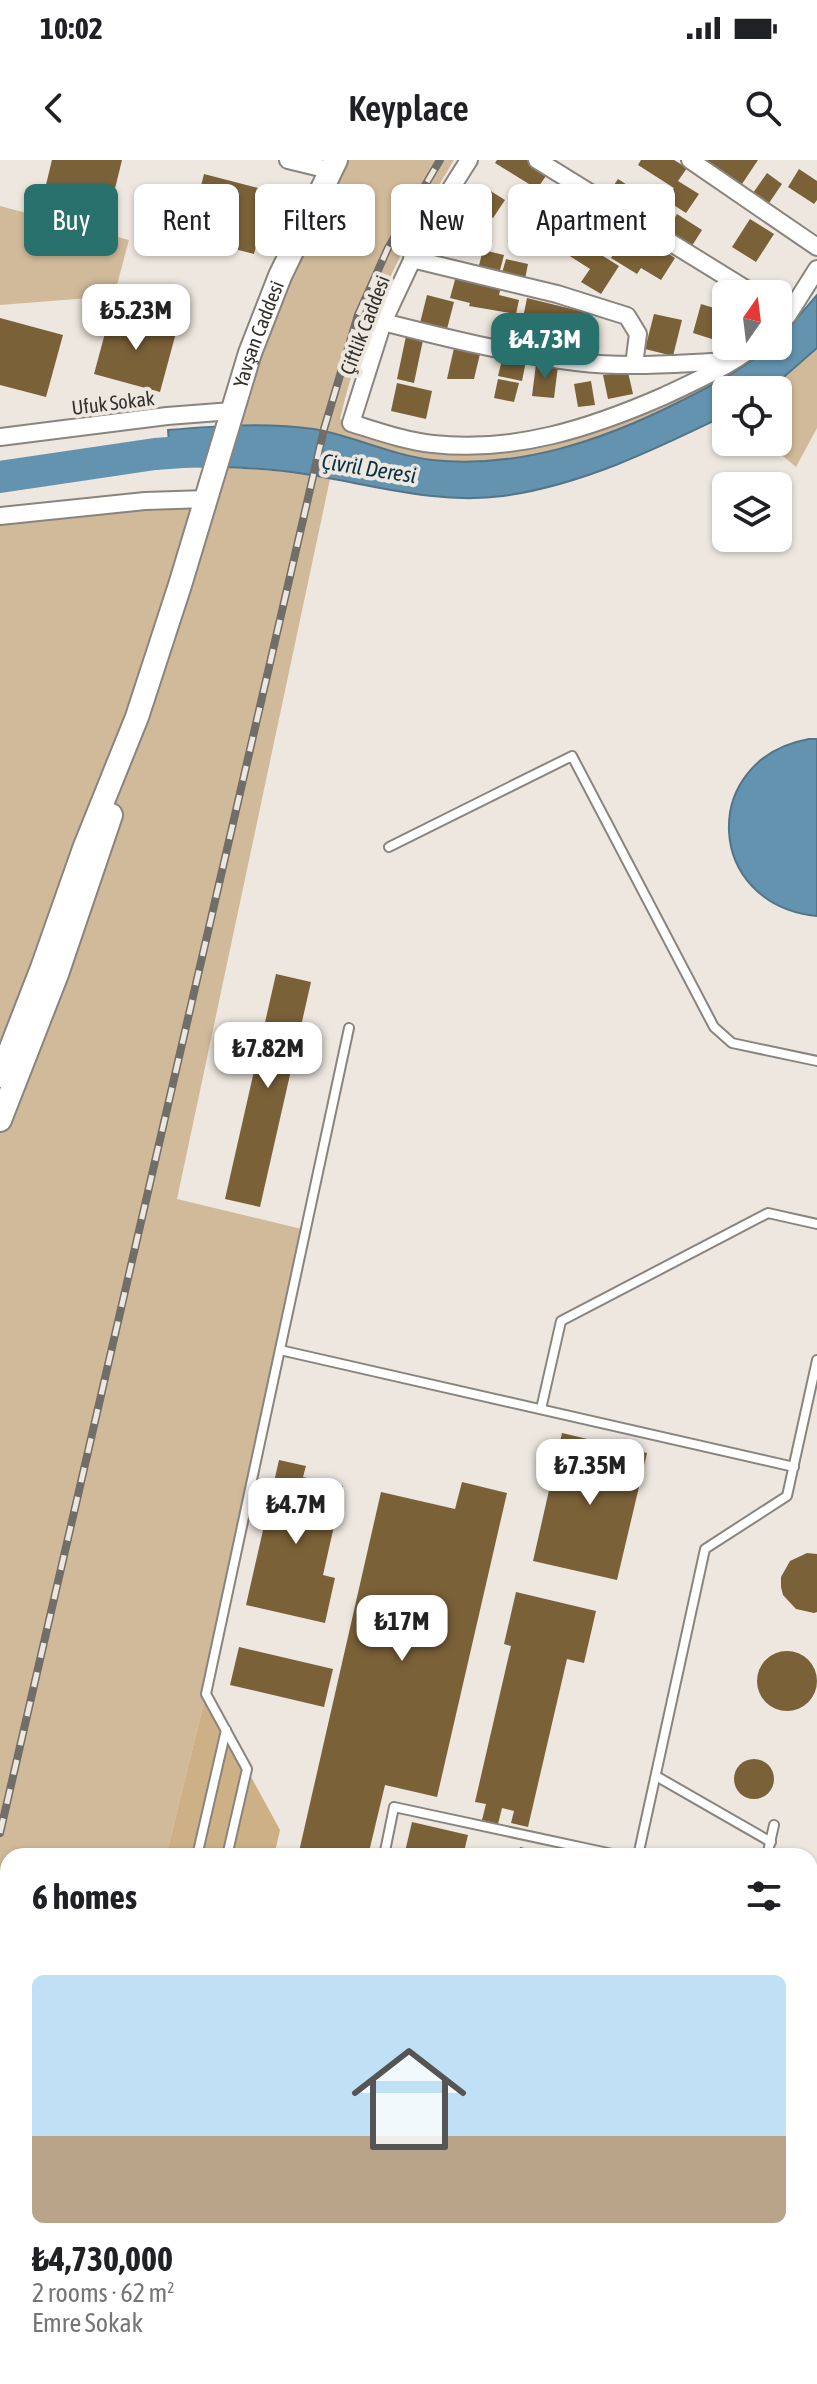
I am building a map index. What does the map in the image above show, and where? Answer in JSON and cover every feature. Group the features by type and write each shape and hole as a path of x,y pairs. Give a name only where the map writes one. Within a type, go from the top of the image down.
{"street":[{"path":"288,160 333,165"},
{"name":"Çiftlik Caddesi","path":"469,160 431,220 383,322 351,423 432,444 472,446 532,441 626,413 735,361"},
{"path":"537,160 731,280"},
{"path":"690,160 817,247"},
{"name":"Yavşan Caddesi","path":"137,717 270,299 333,165"},
{"path":"412,259 557,294 627,316 638,334 634,365"},
{"path":"792,302 817,269"},
{"path":"383,322 578,362 634,365 735,361"},
{"name":"Ufuk Sokak","path":"0,437 167,416 230,418"},
{"path":"0,516 145,501 210,490"},
{"path":"0,1076 89,833 137,717"},
{"path":"0,1120 57,974 95,864 120,788 137,717"}],"lane":[{"path":"389,847 572,756 714,1027 732,1043 817,1061"},
{"path":"229,1848 247,1769 206,1694 349,1028"},
{"path":"541,1409 561,1321 768,1213 817,1224"},
{"path":"280,1350 794,1467"},
{"path":"640,1848 705,1549 787,1496 817,1360"},
{"path":"199,1848 226,1730"},
{"path":"656,1776 771,1842"},
{"path":"386,1848 394,1807 572,1848"},
{"path":"769,1848 774,1825"}],"shaded area":[{"path":"336,160 454,160 440,184 391,184 391,256 400,256 372,318 340,419 432,444 587,426 726,360 752,360 728,376 712,376 712,385 690,397 619,429 558,449 495,460 431,460 313,429 228,425 297,256 375,256 375,184 326,184"},
{"path":"0,206 24,212 24,256 118,256 118,237 129,240 114,296 0,305"},
{"path":"817,348 817,428 796,467 783,456 792,456 792,376 785,376"},
{"path":"216,467 303,473 330,479 177,1199 306,1230 206,1694 168,1848 0,1848 0,516 206,499"},
{"path":"206,1694 280,1830 276,1848 168,1848"}],"water":[{"path":"817,295 817,348 785,376 728,376 752,360 792,360 792,324"},
{"path":"712,385 712,422 590,475 503,496 428,496 288,472 171,466 168,430 223,426 314,429 432,460 464,462 527,456 589,440"},
{"path":"817,739 817,916 780,906 752,887 736,860 729,831 733,801 748,774 773,752"}],"building":[{"path":"52,160 122,160 116,184 46,184"},
{"path":"497,160 528,160 548,173 540,184 529,184 495,163"},
{"path":"641,160 674,160 687,168 678,181 699,194 686,213 675,206 675,184 668,184 638,165"},
{"path":"706,160 758,160 742,184"},
{"path":"799,169 817,181 817,200 814,204 788,187"},
{"path":"767,173 782,184 769,203 753,193"},
{"path":"204,174 255,187 254,254 239,250 239,184 201,184"},
{"path":"492,192 505,200 492,217"},
{"path":"677,214 702,230 690,249 675,239"},
{"path":"750,219 774,234 756,262 732,247"},
{"path":"492,252 504,255 499,274 478,269 481,256 492,256"},
{"path":"570,256 603,256 619,266 601,294 581,282 590,269"},
{"path":"611,258 675,258 661,280 641,268 637,274"},
{"path":"506,259 528,264 525,279 502,273"},
{"path":"456,276 501,287 499,295 519,300 516,314 469,306 470,303 450,298"},
{"path":"427,295 454,302 447,329 420,323"},
{"path":"527,298 584,312 580,327 573,325 570,337 553,333 551,342 534,338 535,332 528,330 532,315 524,313"},
{"path":"701,304 712,307 712,339 693,333"},
{"path":"111,311 177,329 160,392 94,374"},
{"path":"654,314 682,320 673,356 645,349"},
{"path":"0,318 63,335 46,397 0,385"},
{"path":"406,336 423,340 414,383 397,379"},
{"path":"454,348 480,354 474,379 447,379"},
{"path":"503,356 526,361 522,381 498,376"},
{"path":"536,364 558,366 554,398 532,396"},
{"path":"628,372 633,394 608,399 603,375"},
{"path":"498,379 519,383 514,402 494,398"},
{"path":"591,381 595,405 578,407 574,384"},
{"path":"397,383 432,391 426,419 391,411"},
{"path":"276,974 311,982 260,1207 225,1199"},
{"path":"562,1433 647,1453 617,1580 533,1561"},
{"path":"279,1460 306,1466 303,1477 343,1486 323,1575 335,1578 325,1623 246,1605"},
{"path":"462,1482 507,1493 437,1797 385,1785 370,1848 300,1848 381,1492 455,1509"},
{"path":"807,1553 817,1554 817,1612 814,1613 796,1609 783,1595 781,1587 781,1577 790,1561"},
{"path":"516,1592 596,1611 584,1663 567,1659 528,1827 511,1823 514,1811 502,1808 498,1824 482,1820 486,1804 475,1802 511,1646 504,1644"},
{"path":"239,1647 333,1669 324,1707 230,1685"},
{"path":"787,1651 808,1660 817,1681 808,1702 787,1711 766,1702 757,1681 766,1660"},
{"path":"754,1759 768,1765 774,1779 768,1793 754,1799 740,1793 734,1779 740,1765"},
{"path":"412,1822 468,1835 465,1848 406,1848"}],"waterway":[{"name":"Çivril Deresi","path":"0,477 155,454 211,450"}],"railway":[{"path":"0,1833 324,429 358,315 388,248 440,160"}]}
